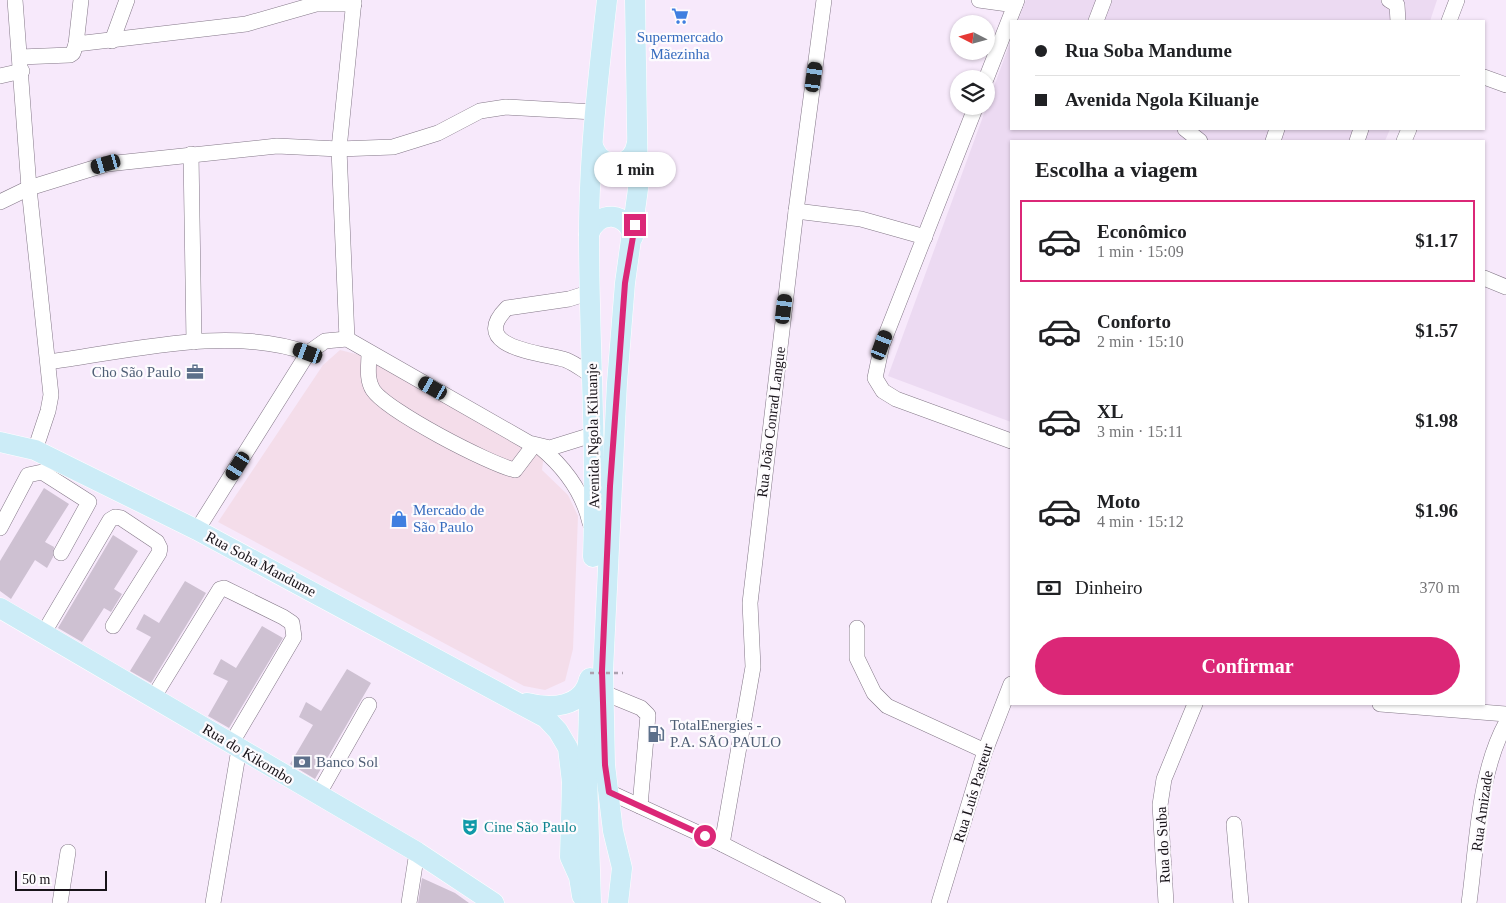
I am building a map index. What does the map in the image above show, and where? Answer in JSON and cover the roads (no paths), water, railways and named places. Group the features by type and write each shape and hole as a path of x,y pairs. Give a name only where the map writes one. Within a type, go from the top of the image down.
{"main road":[{"name":"Avenida Ngola Kiluanje","path":"607,0 594,112 589,234 595,434 594,681 613,831 622,868 618,903"},
{"name":"Avenida Ngola Kiluanje","path":"592,903 588,774 616,382 625,283 633,238 638,189 635,0"},
{"path":"593,146 600,158 613,164 626,162 635,150 636,143"},
{"path":"589,234 596,222 609,216 616,216 628,224 633,238"},
{"name":"Rua Soba Mandume","path":"4,440 35,450 197,530 516,700"},
{"name":"Rua do Kikombo","path":"0,608 416,852 494,903"},
{"path":"516,700 538,706 561,706 582,694 594,681"},
{"path":"516,700 546,718 558,731 568,748 572,782 570,857 579,877 581,903"}],"street":[{"path":"15,0 29,188 49,362 50,396 48,411 35,450"},
{"path":"0,76 21,64 73,53 76,44 81,0"},
{"path":"112,41 127,0"},
{"name":"Rua João Conrad Langue","path":"722,844 753,667 750,603 796,211 824,0"},
{"path":"979,0 1016,2 990,70"},
{"path":"1096,20 1104,0"},
{"path":"1389,0 1397,4 1398,20"},
{"path":"1449,20 1457,0"},
{"path":"76,44 246,24 316,4 354,2 339,149 346,339"},
{"path":"1485,77 1506,85"},
{"path":"0,202 29,188 106,164 277,146 373,149 413,142 490,108 528,107 594,112"},
{"path":"972,115 882,345 875,378 883,391 896,399 1010,441"},
{"path":"1186,130 1199,140"},
{"path":"191,154 194,342"},
{"path":"796,211 861,219 925,237"},
{"path":"1485,278 1506,287"},
{"path":"590,292 569,299 507,308 500,314 497,329 499,338 514,348 567,360 593,376"},
{"path":"197,530 308,353 325,341 346,339 537,446 559,463 574,486 588,514 594,538"},
{"path":"49,362 194,342 251,340 290,347 308,353"},
{"path":"369,353 369,380 378,396 459,446 502,467 515,470 537,446 560,446 595,434"},
{"path":"0,528 28,475 42,472 89,502 61,554"},
{"path":"43,634 110,520 115,517 157,542 160,548 159,553 113,626"},
{"path":"153,698 220,589 224,588 292,623 294,637 235,746 213,903"},
{"path":"857,628 858,658 874,693 896,710 985,751"},
{"path":"594,681 640,708 648,715 649,725 640,806"},
{"name":"Rua Luís Pasteur","path":"939,903 985,751 1010,687"},
{"path":"318,795 369,705"},
{"name":"Rua do Suba","path":"1166,903 1160,805 1164,779 1195,705"},
{"path":"1393,705 1506,714"},
{"name":"Rua Amizade","path":"1469,903 1487,769 1495,743 1506,723"},
{"path":"609,792 722,844 838,903"},
{"path":"1234,824 1241,903"},
{"path":"60,903 68,852"},
{"path":"409,903 416,852"}],"place":[{"name":"Supermercado Mãezinha","path":"680,16"},
{"name":"Cho São Paulo","path":"195,372"},
{"name":"Mercado de São Paulo","path":"399,519"},
{"name":"TotalEnergies - P.A. SÃO PAULO","path":"656,734"},
{"name":"Banco Sol","path":"302,762"},
{"name":"Cine São Paulo","path":"470,827"}]}
